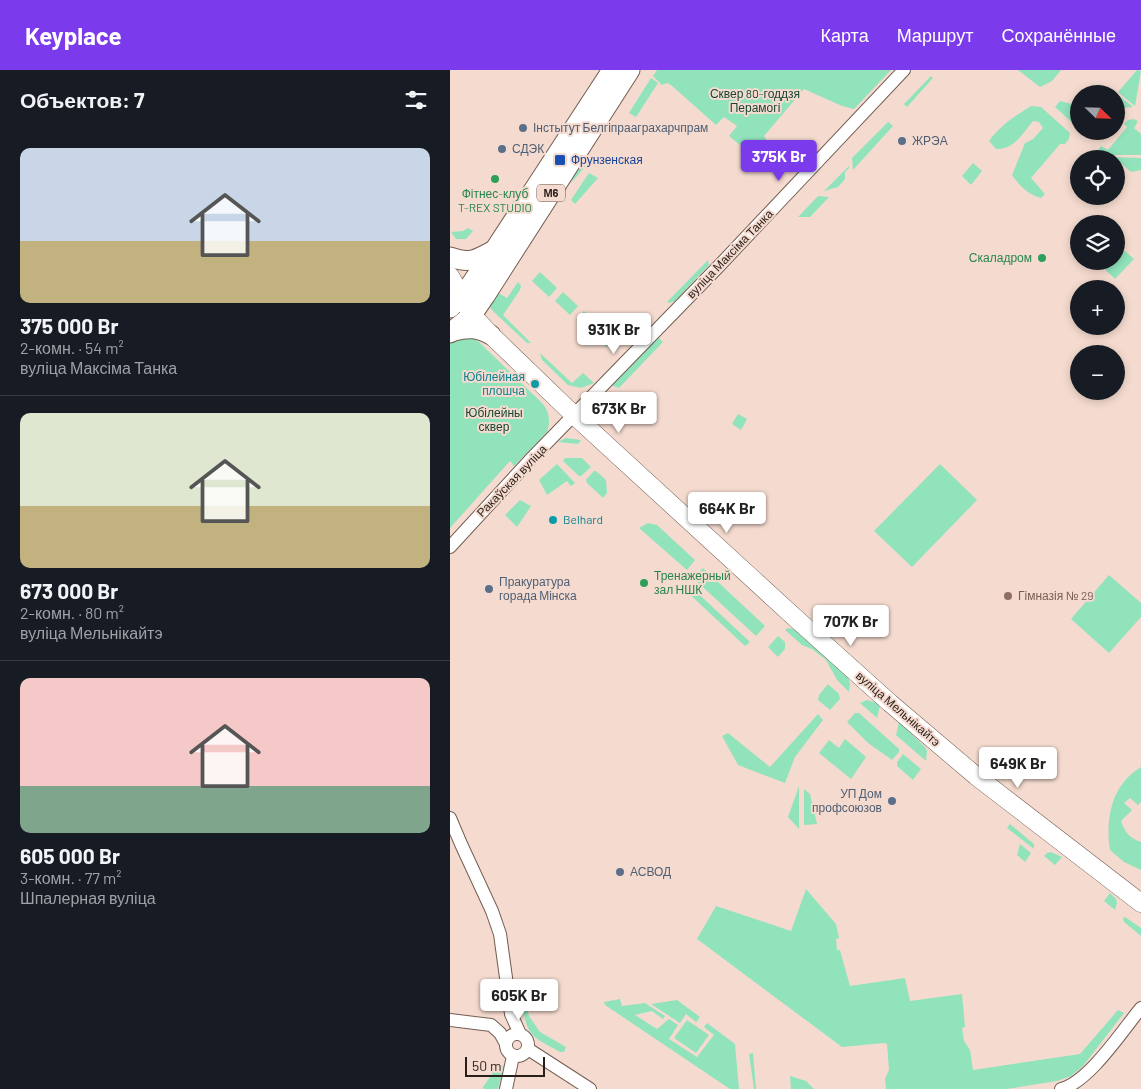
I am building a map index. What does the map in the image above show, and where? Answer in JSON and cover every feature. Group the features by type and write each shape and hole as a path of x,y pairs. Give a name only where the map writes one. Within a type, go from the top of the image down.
{"main road":[{"name":"М6","path":"456,303 495,249 612,70"},
{"name":"М6","path":"452,332 472,315 523,239 630,70"},
{"path":"450,257 468,262 478,259 495,249"},
{"name":"вуліца Мельнікайтэ","path":"450,276 456,303 472,315 574,416 792,615 944,750 1044,830 1141,903"},
{"path":"452,332 476,328 491,335"}],"street":[{"name":"вуліца Максіма Танка","path":"574,416 904,70"},
{"name":"Ракаўская вуліца","path":"450,547 530,460 574,416"},
{"path":"450,818 460,844 492,910 500,934 510,1009 514,1023 520,1034 528,1042 528,1049 520,1056 513,1056 508,1051 500,1033 491,1025 450,1020"},
{"path":"1061,1089 1074,1084 1088,1073 1141,1008"},
{"path":"491,1025 506,1017 510,1009"},
{"path":"506,1044 512,1035 520,1034"},
{"path":"528,1049 590,1089"},
{"path":"506,1089 513,1056"}],"green space":[{"name":"Сквер 80-годдзя Перамогі","path":"657,70 891,70 854,109 842,106 804,89 764,136 769,144 756,158 729,136 737,126 724,117 716,125 671,85 667,83 662,85 653,76"},
{"path":"1018,70 1061,70 1052,81 1040,87"},
{"path":"1137,70 1141,71 1135,106 1125,98 1124,85"},
{"path":"931,76 933,78 907,107 904,104"},
{"path":"651,78 658,83 636,117 629,113"},
{"path":"1125,100 1133,107 1125,107"},
{"path":"1060,101 1070,104 1070,121 1055,107"},
{"path":"1031,106 1041,107 1070,133 1069,139 1065,144 1060,144 1031,178 1045,194 1041,198 1024,189 1012,175 1025,143 1033,139 1043,128 1039,122 1033,121 1017,140 1008,147 996,149 989,141 998,130"},
{"path":"1134,119 1138,121 1134,128 1141,134 1141,155 1125,155 1125,150 1108,150 1116,140 1125,140 1125,129 1127,127 1125,123 1128,120"},
{"path":"888,122 893,126 853,170 852,158"},
{"path":"1101,146 1108,150 1098,150"},
{"path":"1125,157 1141,158 1141,170 1131,172 1125,167"},
{"path":"582,158 589,162 571,183"},
{"path":"973,163 982,171 971,185 962,176"},
{"path":"849,166 845,172 845,179 838,187 824,191"},
{"path":"589,173 598,178 575,204 571,200"},
{"path":"818,196 829,197 810,217 798,217"},
{"path":"468,228 473,231 466,239 456,239 451,232 463,231"},
{"path":"1125,251 1134,259 1125,268"},
{"path":"708,260 709,265 675,301 667,302"},
{"path":"1106,270 1124,270 1115,279"},
{"path":"540,272 557,288 549,297 532,281"},
{"path":"518,282 521,286 520,290 503,315 531,343 527,343 495,313 491,309 489,302 495,291 507,298"},
{"path":"563,292 578,306 570,315 555,301"},
{"path":"584,311 600,326 591,334 576,320"},
{"path":"605,330 614,339 606,347 598,339"},
{"path":"657,336 663,342 619,388 610,384"},
{"name":"Юбілейны сквер","path":"459,337 471,337 479,342 542,403 548,413 549,424 547,432 514,466 510,461 450,528 450,342"},
{"path":"540,353 572,383 583,373 594,383 581,388 568,385 542,360"},
{"path":"738,414 747,419 741,430 732,424"},
{"path":"566,438 581,440 578,444 558,442"},
{"path":"565,458 582,458 591,467 579,476 563,461"},
{"path":"557,464 575,483 571,486 567,481 547,495 539,480"},
{"path":"940,464 977,500 912,567 874,531"},
{"path":"594,471 606,480 607,493 603,498 586,480"},
{"path":"520,500 531,506 517,527 505,515"},
{"path":"648,523 657,525 695,560 687,570 639,528"},
{"path":"703,568 765,626 756,636 693,578"},
{"path":"1109,575 1141,603 1141,617 1109,653 1071,619"},
{"path":"689,585 750,642 745,646 684,589"},
{"path":"788,628 796,629 848,677 850,684 849,692 837,680 826,660 812,649 802,645 785,630"},
{"path":"778,636 785,642 785,649 778,657 768,647"},
{"path":"828,684 839,694 840,699 830,710 818,700 819,695"},
{"path":"867,700 880,706 877,718 860,703"},
{"path":"855,713 859,713 899,749 899,752 892,760 868,743 847,722"},
{"path":"818,714 823,720 795,757 785,783 738,765 722,736 728,733 770,767"},
{"path":"899,722 925,747 927,751 926,761 896,735"},
{"path":"845,739 866,757 851,779 819,753 829,740 839,748"},
{"path":"903,754 921,769 913,780 897,766 897,762"},
{"path":"1141,767 1141,802 1138,805 1130,798 1124,803 1132,810 1121,821 1128,834 1133,839 1141,842 1141,870 1124,862 1110,850 1109,826 1110,814 1117,792 1131,774"},
{"path":"799,786 799,829 788,817"},
{"path":"804,789 810,794 817,824 804,825"},
{"path":"1010,824 1034,844 1034,849 1007,828"},
{"path":"1020,844 1031,853 1025,862 1017,855"},
{"path":"1051,852 1062,857 1055,865 1044,856"},
{"path":"806,889 836,924 839,938 836,939 837,950 840,950 850,986 905,978 910,1001 962,994 965,1027 962,1028 964,1041 970,1050 973,1070 1080,1054 1118,1010 1124,1013 1083,1066 1071,1076 1057,1081 1007,1089 886,1089 885,1079 889,1070 887,1044 842,1047 697,939 716,906 791,931"},
{"path":"1110,893 1116,899 1115,910 1104,901"},
{"path":"1125,917 1141,928 1141,936 1124,922 1123,918"},
{"path":"523,994 529,1016 540,1032 566,1047 564,1052 560,1052 544,1043 528,1029 523,1012 521,996"},
{"path":"620,999 622,1006 645,1003 665,1016 663,1019 652,1011 635,1015 657,1029 669,1019 678,1025 669,1039 697,1057 714,1035 704,1027 707,1023 735,1044 739,1089 730,1089 605,1005 604,1002"},
{"path":"677,1000 700,1017 696,1022 686,1014 680,1023 651,1004"},
{"path":"687,1020 709,1035 696,1053 674,1038"},
{"path":"753,1053 756,1089 754,1089 749,1054"},
{"path":"499,1064 504,1066 498,1089 484,1089 483,1087"},
{"path":"790,1076 806,1081 814,1089 791,1089"}],"place":[{"name":"Інстытут Белгіпрааграхарчпрам","path":"523,128"},
{"name":"ЖРЭА","path":"902,141"},
{"name":"СДЭК","path":"502,149"},
{"name":"Фрунзенская","path":"560,160"},
{"name":"Фітнес-клуб T-REX STUDIO","path":"495,179"},
{"name":"Скаладром","path":"1042,258"},
{"name":"Юбілейная плошча","path":"535,384"},
{"name":"Belhard","path":"553,520"},
{"name":"Тренажерный зал НШК","path":"644,583"},
{"name":"Пракуратура горада Мінска","path":"489,589"},
{"name":"Гімназія № 29","path":"1008,596"},
{"name":"УП Дом профсоюзов","path":"892,801"},
{"name":"АСВОД","path":"620,872"}]}
